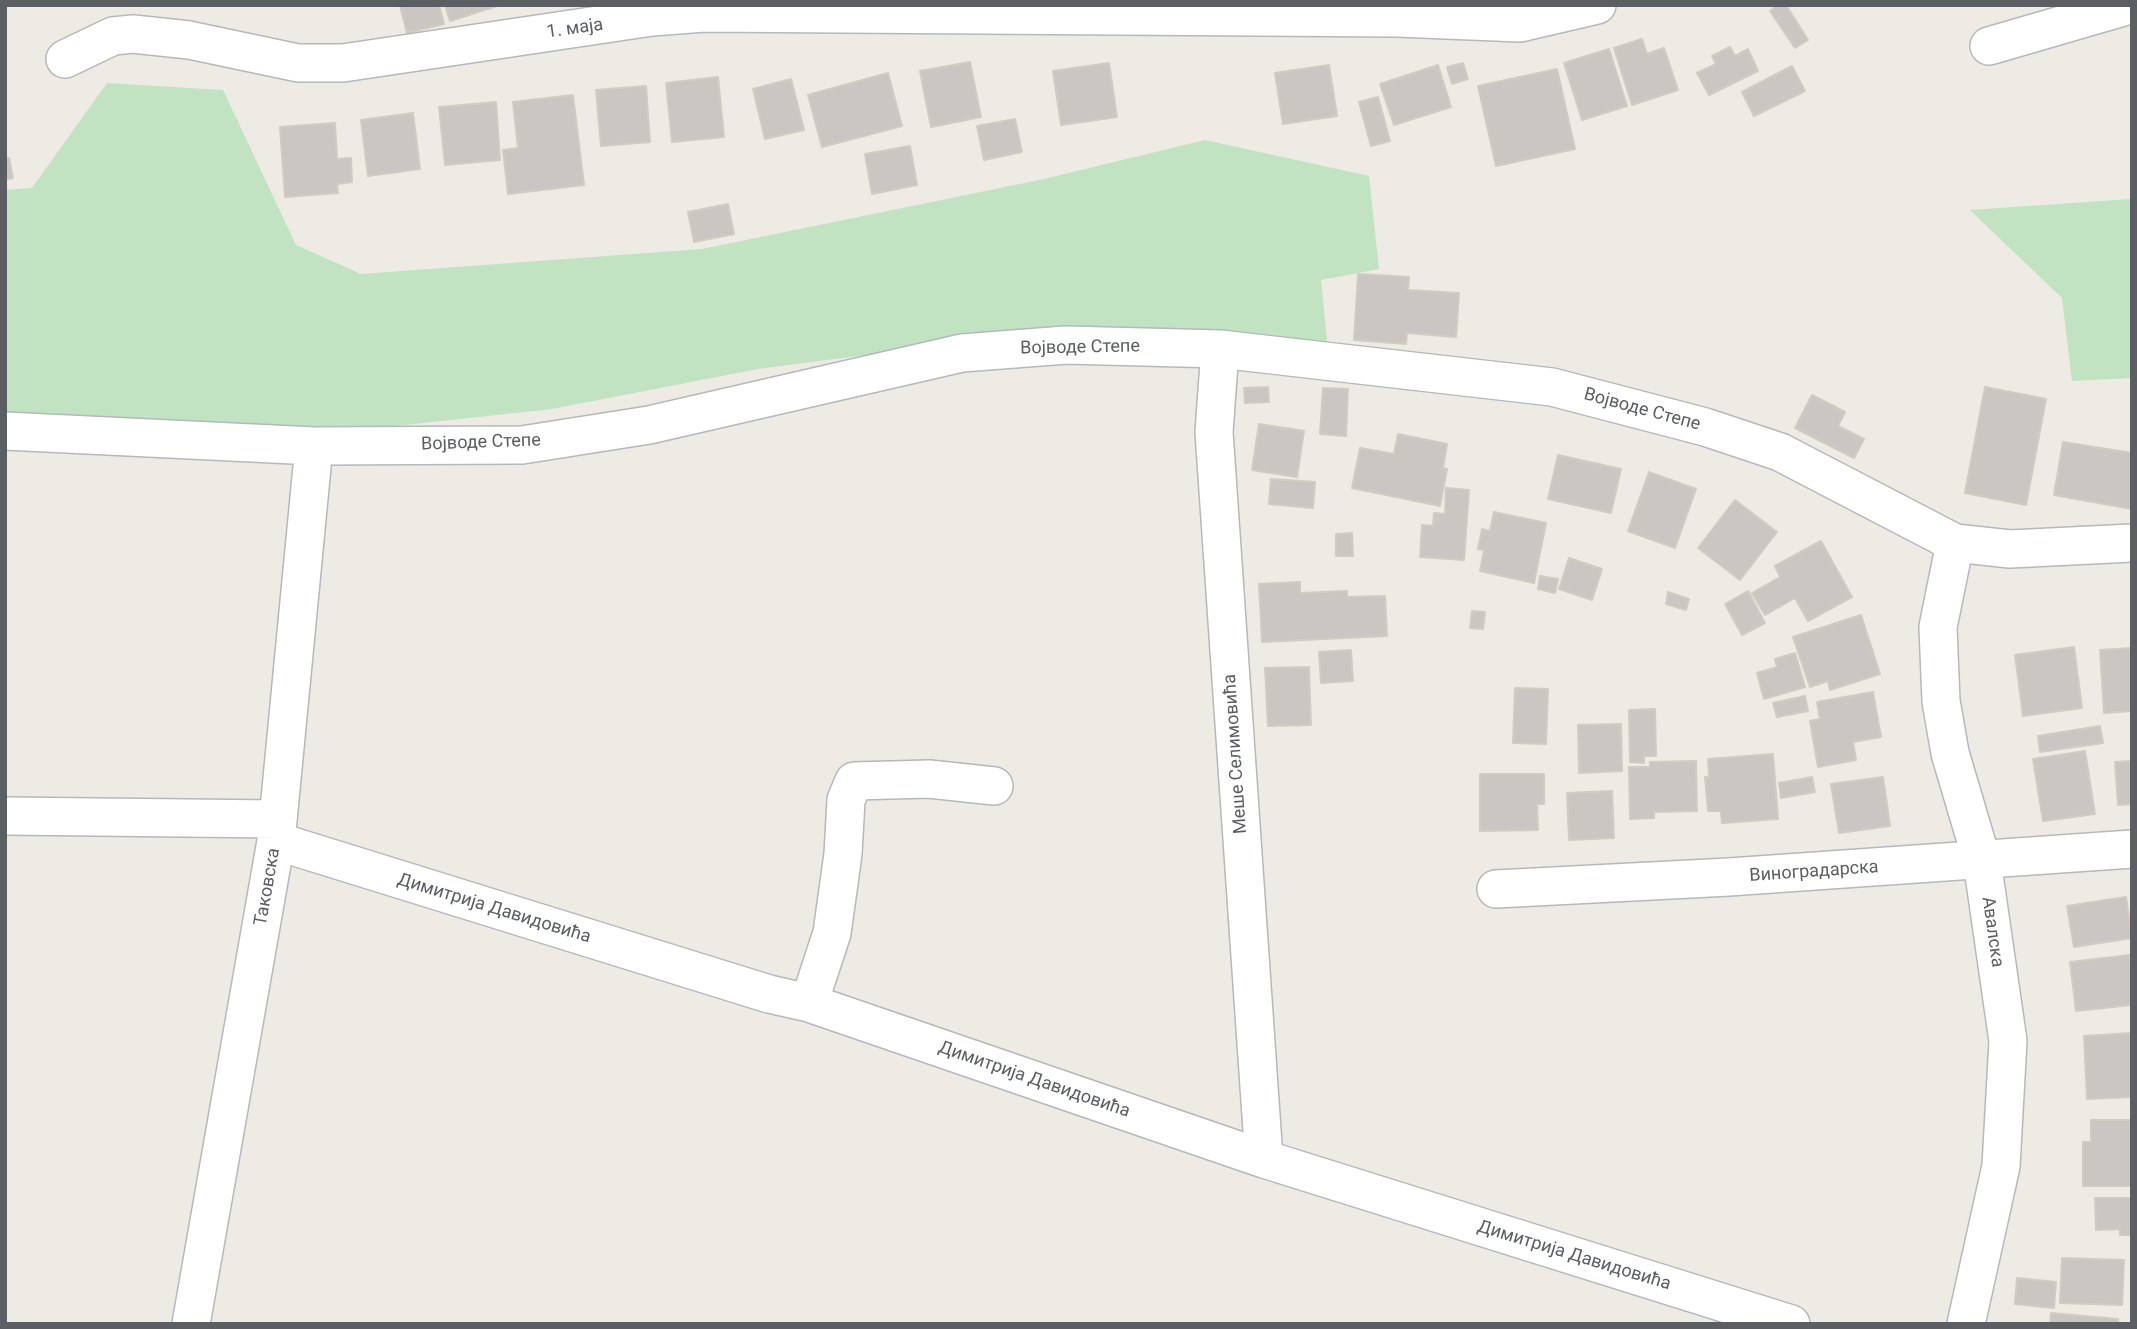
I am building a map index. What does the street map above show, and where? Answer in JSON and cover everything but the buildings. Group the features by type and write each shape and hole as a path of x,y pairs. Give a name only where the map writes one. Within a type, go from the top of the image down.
{"street":[{"name":"1. маја","path":"65,59 113,36 133,34 179,38 298,63 343,63 652,18 704,13 1383,18 1520,23 1597,5"},
{"path":"1989,46 2130,5"},
{"name":"Војводе Степе","path":"5,431 314,446 522,445 649,425 962,353 1066,345 1220,349 1552,387 1577,393 1705,427 1780,452 1955,543 2010,549 2132,542"},
{"name":"Меше Селимовића","path":"1220,349 1214,432 1264,1159"},
{"name":"Таковска","path":"191,1324 276,830 314,446"},
{"name":"Авалска","path":"1955,543 1938,627 1941,701 1950,753 1982,860 2008,1041 2001,1166 1966,1324"},
{"path":"809,1003 832,933 843,854 846,800 854,781 929,779 994,786"},
{"name":"Димитрија Давидовића","path":"5,816 276,830 769,994 809,1003 1264,1159 1791,1324"},
{"name":"Виноградарска","path":"1496,889 2132,849"}],"green space":[{"path":"107,83 223,90 296,245 361,274 702,249 1044,179 1205,140 1369,176 1379,269 1321,280 1328,350 1050,331 758,369 552,409 377,428 5,423 5,190 32,188"},
{"path":"2132,199 2132,378 2072,381 2062,298 1970,210"}]}
